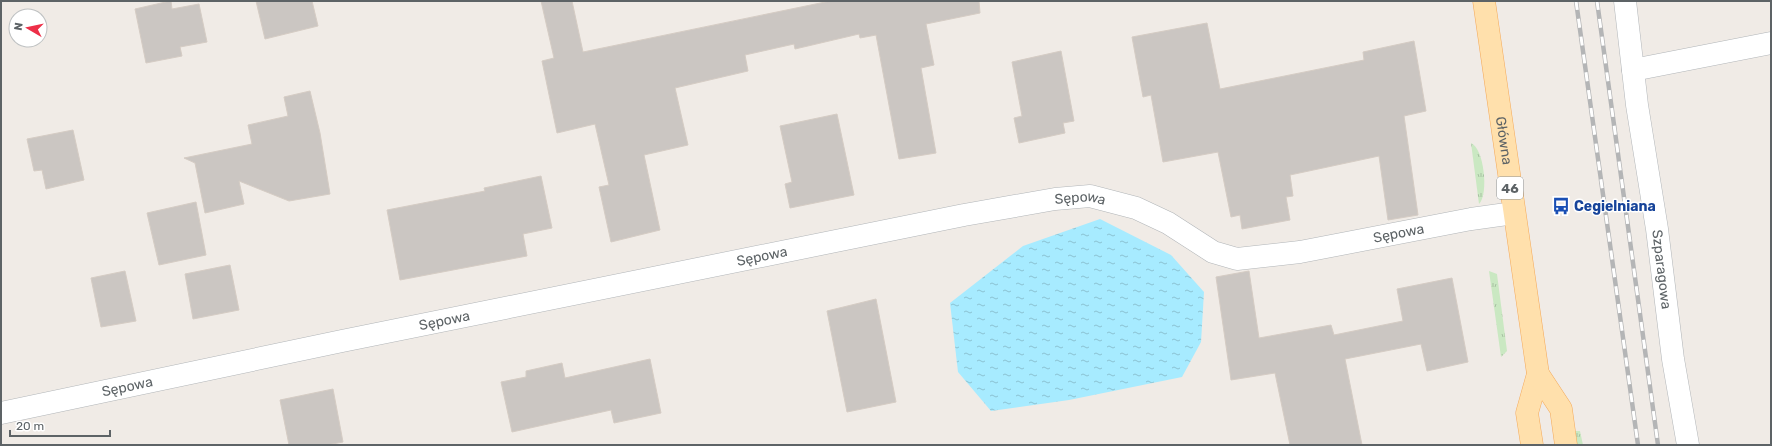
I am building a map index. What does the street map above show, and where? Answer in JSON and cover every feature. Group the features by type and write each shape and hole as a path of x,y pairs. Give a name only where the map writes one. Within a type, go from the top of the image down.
{"main road":[{"name":"Główna","path":"1484,1 1538,374 1527,413 1532,445"},
{"name":"Główna","path":"1538,374 1561,409 1566,445"}],"street":[{"name":"Szparagowa","path":"1625,1 1633,70 1657,229 1673,359 1688,445"},
{"path":"1633,70 1771,43"},
{"name":"Sępowa","path":"1,413 350,339 964,215 1055,199 1090,196 1136,208 1168,223 1213,252 1237,259 1300,252 1471,219 1514,213"}],"green space":[{"path":"1471,143 1479,153 1484,172 1484,191 1479,204"},
{"path":"1489,271 1497,274 1507,351 1501,357"},
{"path":"1575,431 1580,431 1583,445 1576,445"}],"water":[{"path":"1100,219 1171,255 1204,292 1201,342 1182,377 1069,400 991,411 958,372 950,303 1023,246"}],"building":[{"path":"171,1 172,9 199,4 207,42 180,47 182,56 146,63 135,9"},
{"path":"256,1 312,1 318,26 265,39"},
{"path":"541,1 572,1 583,52 830,1 979,1 980,13 926,24 934,65 921,68 936,153 899,159 876,35 860,38 859,34 795,49 794,44 745,55 748,71 675,88 688,145 644,155 660,230 611,242 599,187 609,185 595,124 557,133 542,61 554,58"},
{"path":"1207,23 1220,89 1364,60 1363,52 1414,41 1426,111 1404,116 1418,215 1388,220 1379,156 1290,175 1293,196 1286,197 1290,220 1242,229 1240,215 1231,217 1218,152 1163,162 1151,95 1143,97 1132,37"},
{"path":"1061,51 1074,121 1063,123 1065,133 1019,143 1014,118 1022,116 1012,62"},
{"path":"310,91 320,133 330,194 289,201 239,181 244,204 205,213 195,163 184,158 252,144 248,125 288,116 284,97"},
{"path":"837,114 854,195 790,208 785,184 792,182 780,126"},
{"path":"73,130 84,180 46,189 42,170 34,171 27,139"},
{"path":"541,176 552,228 523,234 527,256 400,280 387,210 485,191 484,188"},
{"path":"196,202 206,255 159,265 147,213"},
{"path":"230,265 239,310 193,319 185,274"},
{"path":"125,271 136,321 101,327 91,278"},
{"path":"1249,271 1259,338 1331,325 1334,335 1403,321 1397,289 1452,278 1468,362 1427,371 1421,344 1345,359 1362,445 1290,445 1275,373 1231,380 1216,277"},
{"path":"876,299 896,402 847,412 827,311"},
{"path":"650,359 661,413 614,423 611,410 512,432 501,382 526,377 526,371 562,363 565,378"},
{"path":"333,389 343,442 327,445 289,445 280,400"}],"railway":[{"path":"1576,1 1638,445"},
{"path":"1597,1 1658,445"}],"place":[{"name":"Cegielniana","path":"1561,206"}]}
